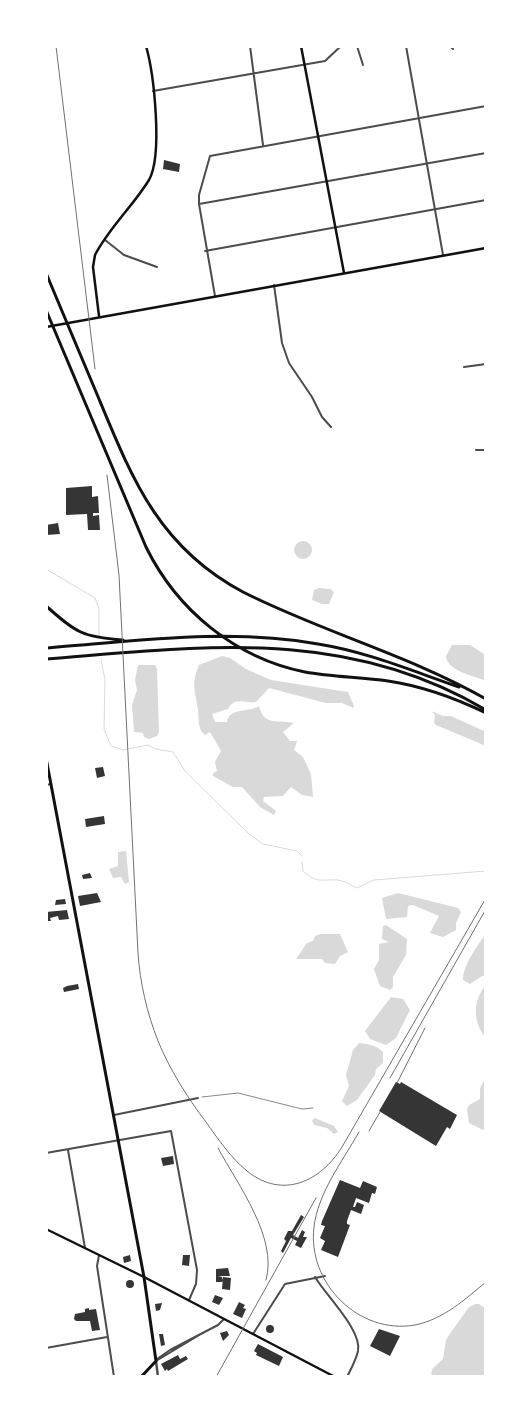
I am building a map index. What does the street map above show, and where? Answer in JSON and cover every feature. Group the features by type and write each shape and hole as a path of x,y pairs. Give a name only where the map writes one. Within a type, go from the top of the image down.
{"main road":[{"path":"99,316 93,263 96,252 146,184 154,168 157,146 153,91 146,46"},
{"path":"301,46 344,273"},
{"path":"46,327 486,248"},
{"path":"46,274 129,471 156,517 182,546 210,571 256,598 431,671 486,699"},
{"path":"46,310 146,547 157,568 184,604 212,630 274,664 302,671 411,686 486,711"},
{"path":"46,606 69,627 84,635 100,639 131,641"},
{"path":"46,648 131,641 238,636 304,641 379,658 467,689"},
{"path":"46,659 196,647 252,646 299,649 388,668 446,690 486,711"},
{"path":"46,758 144,1276 156,1361 141,1377"},
{"path":"46,1229 144,1276 335,1377"}],"street":[{"path":"250,46 252,75 263,145"},
{"path":"153,91 305,65 330,58 341,46"},
{"path":"357,46 363,65"},
{"path":"406,46 443,255"},
{"path":"450,46 453,49"},
{"path":"215,296 199,204 199,195 210,156 486,106"},
{"path":"199,204 486,154"},
{"path":"206,251 486,200"},
{"path":"105,240 124,255 157,267"},
{"path":"274,285 282,343 289,363 331,427"},
{"path":"464,367 486,364"},
{"path":"476,450 486,450"},
{"path":"46,785 51,784"},
{"path":"114,1115 198,1098"},
{"path":"46,1153 171,1131 197,1270 196,1284 189,1300"},
{"path":"68,1149 85,1248"},
{"path":"99,1255 98,1266 114,1377"},
{"path":"253,1334 283,1286 292,1281 325,1276"},
{"path":"316,1277 334,1306 352,1325 357,1336 358,1352 347,1377"},
{"path":"158,1377 156,1361 170,1351 220,1324 224,1319"},
{"path":"46,1348 108,1337"}],"path":[{"path":"198,1098 238,1093 302,1109 313,1108"}],"shaded area":[{"path":"303,541 309,544 312,550 309,556 303,559 297,556 294,550 297,544"},
{"path":"319,588 330,589 334,592 329,604 322,604 312,600 314,590"},
{"path":"452,645 470,645 486,655 486,681 451,666 446,656"},
{"path":"222,656 230,658 246,669 271,680 348,692 354,706 353,708 342,703 326,703 269,688 256,702 240,701 231,705 228,709 212,714 215,722 227,722 231,714 235,712 259,706 261,713 268,720 294,723 283,732 290,741 297,741 294,750 303,757 311,774 313,797 302,795 291,787 283,796 264,797 263,801 276,811 274,815 260,807 242,787 233,787 213,776 213,773 217,771 215,762 221,751 210,732 205,735 202,733 194,682 199,665"},
{"path":"138,665 155,665 157,669 159,732 157,736 149,739 144,737 143,733 134,732 132,705 137,690 135,680"},
{"path":"431,711 443,716 451,716 486,732 486,746 436,725 434,723 435,715"},
{"path":"126,851 129,882 125,884 121,877 113,878 109,869 118,866 118,852"},
{"path":"398,893 458,908 461,912 456,923 456,930 443,937 430,933 439,916 413,905 408,906 407,917 386,919 382,898"},
{"path":"386,925 407,939 406,955 393,977 393,987 390,990 380,986 374,969 379,960 379,944 389,942 382,939 383,926"},
{"path":"486,933 486,976 482,976 470,984 463,980 465,968"},
{"path":"320,934 340,934 348,952 340,956 335,964 325,963 322,959 296,959 307,943 313,941 315,936"},
{"path":"486,985 486,1038 479,1026 476,1005 481,991"},
{"path":"391,997 403,999 410,1010 396,1038 386,1045 370,1039 365,1031"},
{"path":"359,1043 372,1045 383,1052 383,1063 376,1069 375,1075 357,1100 347,1106 342,1101 349,1086 346,1075 353,1050"},
{"path":"486,1076 485,1131 469,1123 467,1109 469,1105 480,1099 480,1089"},
{"path":"315,1118 334,1126 338,1132 334,1134 327,1128 314,1125 312,1120"},
{"path":"479,1304 486,1309 486,1377 431,1377 432,1369 443,1359 446,1340 469,1307"}],"building":[{"path":"164,160 180,164 179,172 163,169"},
{"path":"92,486 92,497 98,496 99,513 93,513 93,516 99,515 100,530 88,530 87,514 66,515 66,488"},
{"path":"58,523 60,534 46,535 46,525"},
{"path":"103,767 105,776 97,778 95,768"},
{"path":"104,816 105,824 86,827 85,819"},
{"path":"90,873 92,878 83,879 82,875"},
{"path":"97,893 101,902 80,906 78,896"},
{"path":"65,899 66,904 55,905 56,900"},
{"path":"67,910 69,919 59,920 58,916 50,918 51,921 48,921 46,912"},
{"path":"78,984 79,989 64,992 63,988"},
{"path":"396,1082 400,1084 401,1082 457,1115 450,1129 447,1127 436,1146 379,1111"},
{"path":"173,1156 174,1164 163,1166 161,1158"},
{"path":"340,1180 360,1188 363,1181 377,1187 375,1194 372,1193 369,1203 356,1198 353,1207 355,1207 357,1202 364,1205 361,1214 351,1210 347,1221 347,1224 350,1225 338,1257 321,1250 325,1241 320,1238 325,1226 321,1225 322,1221"},
{"path":"301,1215 304,1217 293,1235 298,1238 302,1230 305,1232 303,1237 307,1237 301,1248 295,1245 297,1241 291,1238 283,1253 281,1251 286,1241 284,1239 288,1231 292,1231"},
{"path":"130,1255 131,1261 124,1263 123,1257"},
{"path":"183,1255 190,1255 189,1266 182,1265"},
{"path":"228,1268 230,1276 218,1276 222,1277 223,1282 216,1282 216,1269"},
{"path":"223,1277 231,1278 230,1290 222,1289"},
{"path":"130,1280 134,1284 130,1288 126,1284"},
{"path":"215,1295 223,1298 219,1305 212,1302"},
{"path":"239,1302 245,1305 243,1308 246,1309 242,1318 233,1314"},
{"path":"162,1303 160,1310 156,1311 155,1304"},
{"path":"89,1308 89,1310 96,1309 100,1330 92,1331 90,1321 76,1321 74,1319 75,1314 85,1312 85,1309"},
{"path":"270,1325 274,1329 270,1333 266,1329"},
{"path":"379,1329 400,1336 390,1356 370,1346"},
{"path":"227,1331 229,1335 223,1341 220,1333"},
{"path":"159,1334 163,1334 165,1345 161,1346"},
{"path":"258,1344 283,1357 279,1366 256,1355 257,1353 254,1351"},
{"path":"178,1355 180,1359 186,1356 188,1359 165,1371 161,1364"}],"waterway":[{"path":"46,569 95,598 99,609 99,636"},
{"path":"101,659 105,680 104,729 111,746 123,750 148,745 156,749 173,752 185,771 249,834 263,844 297,851 302,856"},
{"path":"302,862 303,871 312,878 338,880 357,888 374,880 486,871"}],"railway":[{"path":"56,46 95,369"},
{"path":"107,475 119,575 138,953 142,987 154,1030 173,1073 215,1135 241,1166 261,1180 287,1185 300,1183 312,1177 333,1159 342,1147 486,898"},
{"path":"390,1078 486,909"},
{"path":"397,1083 425,1028"},
{"path":"369,1131 380,1112"},
{"path":"359,1132 338,1166 320,1202 314,1227 314,1248 319,1267 328,1285 341,1301 357,1313 375,1322 394,1326 415,1325 444,1314 486,1282"},
{"path":"218,1148 254,1212 261,1230 268,1264 266,1280"},
{"path":"216,1377 316,1198"}]}
